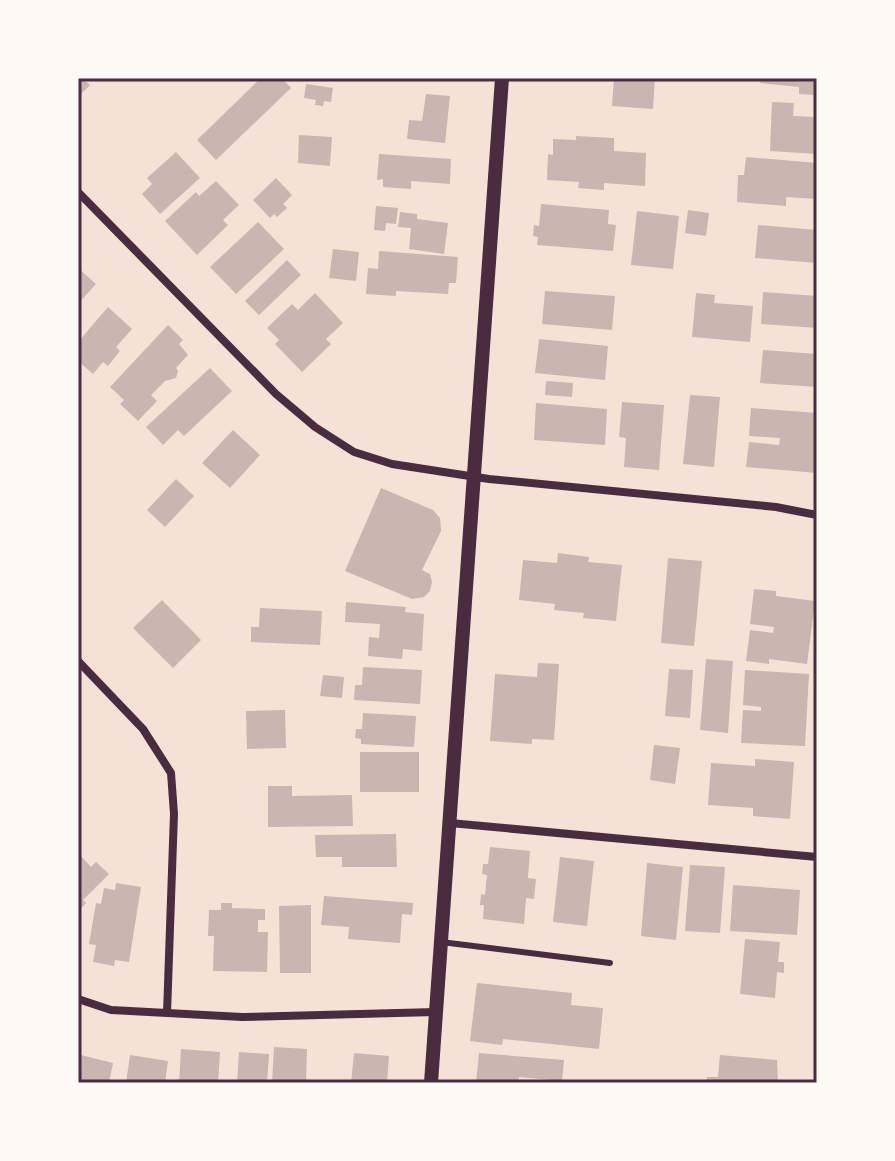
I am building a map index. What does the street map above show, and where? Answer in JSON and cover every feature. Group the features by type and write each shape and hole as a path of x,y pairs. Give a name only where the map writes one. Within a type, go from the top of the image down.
{"street":[{"path":"431,1083 502,78"},
{"path":"78,192 276,394 315,427 354,452 379,460 474,476 776,507 817,515"},
{"path":"78,661 143,729 171,773 174,814 167,1013"},
{"path":"450,823 817,857"},
{"path":"78,999 111,1010 242,1017 436,1012"}],"lane":[{"path":"441,942 610,963"}],"building":[{"path":"78,78 86,78 84,80 90,85 78,97"},
{"path":"261,78 282,78 291,88 216,160 197,140"},
{"path":"614,78 655,78 653,109 612,106"},
{"path":"761,78 817,78 817,89 814,89 814,95 799,94 799,87 760,83"},
{"path":"306,84 333,88 331,102 324,101 323,106 315,105 316,100 304,98"},
{"path":"426,94 450,96 445,143 407,139 409,120 422,121"},
{"path":"772,102 794,103 793,116 817,117 817,154 770,151"},
{"path":"299,135 332,137 330,166 298,163"},
{"path":"576,136 614,138 614,151 646,153 645,186 604,183 604,190 578,188 579,182 547,180 548,154 553,155 553,139 576,140"},
{"path":"176,152 200,178 160,214 142,194 152,184 147,178"},
{"path":"379,154 451,159 450,184 411,181 411,189 383,187 383,179 377,180"},
{"path":"746,157 817,163 817,199 786,197 786,206 737,202 738,175 744,175"},
{"path":"276,178 292,195 283,204 287,208 277,217 274,214 270,218 253,200"},
{"path":"216,181 239,205 223,220 228,225 197,255 165,221 196,192 199,196"},
{"path":"541,204 609,210 608,224 616,225 613,251 537,245 538,237 533,236 534,225 539,226"},
{"path":"376,206 398,208 396,224 386,223 385,231 374,230"},
{"path":"688,210 709,213 706,236 685,233"},
{"path":"637,211 679,216 673,269 631,265"},
{"path":"400,212 417,214 417,219 448,223 444,254 409,249 411,228 398,227"},
{"path":"258,222 284,249 236,294 210,267"},
{"path":"758,225 817,230 817,263 755,258"},
{"path":"333,249 359,252 356,281 329,278"},
{"path":"379,251 458,257 456,283 449,283 448,294 396,291 396,296 366,294 368,268 378,269"},
{"path":"287,260 301,275 259,315 245,301"},
{"path":"78,268 96,284 78,304"},
{"path":"545,291 615,296 612,330 542,324"},
{"path":"763,292 817,296 817,328 761,324"},
{"path":"315,293 343,323 326,339 331,344 302,372 275,344 279,340 267,328 292,304 298,310"},
{"path":"696,293 715,295 714,303 753,306 750,342 692,337"},
{"path":"108,307 132,329 116,347 120,351 108,366 103,362 93,374 78,361 78,342"},
{"path":"168,325 183,340 179,344 188,355 176,368 176,378 165,381 151,395 157,401 138,421 120,404 124,400 110,387"},
{"path":"539,339 608,346 605,380 535,373"},
{"path":"763,350 817,354 817,387 760,383"},
{"path":"210,368 232,391 184,436 178,430 163,445 146,427"},
{"path":"546,381 573,383 572,397 545,395"},
{"path":"690,395 720,397 714,467 683,464"},
{"path":"622,402 664,405 659,470 624,467 626,438 619,437"},
{"path":"536,403 607,409 605,445 534,440"},
{"path":"751,408 817,413 817,473 746,467 749,442 779,445 780,438 749,436"},
{"path":"233,430 260,455 230,488 202,463"},
{"path":"176,479 194,496 165,527 147,510"},
{"path":"381,488 433,510 440,518 441,531 422,570 430,574 432,582 430,591 424,597 412,599 345,571"},
{"path":"558,553 589,557 588,562 622,565 616,621 583,618 584,613 554,610 555,604 519,600 523,560 557,563"},
{"path":"668,558 702,561 694,646 661,643"},
{"path":"754,589 776,591 776,596 815,601 807,664 769,659 769,664 746,661 750,630 773,633 774,627 750,624"},
{"path":"162,600 201,640 173,668 133,628"},
{"path":"346,602 406,607 405,612 424,614 422,651 403,649 402,659 368,656 369,637 379,638 380,624 345,622"},
{"path":"260,608 322,611 320,645 251,642 251,627 259,627"},
{"path":"706,659 733,661 728,733 700,730"},
{"path":"538,663 559,664 554,740 532,739 532,744 490,741 495,674 537,677"},
{"path":"363,667 422,670 420,704 354,700 355,685 362,685"},
{"path":"669,669 693,670 690,718 665,716"},
{"path":"745,670 809,674 805,746 741,743 743,710 761,711 761,707 743,705"},
{"path":"323,675 344,677 342,698 320,696"},
{"path":"285,710 286,748 247,749 246,711"},
{"path":"363,713 416,716 414,747 361,744 361,739 355,738 356,729 362,729"},
{"path":"654,745 680,748 675,784 650,780"},
{"path":"360,752 419,752 419,792 360,792"},
{"path":"755,759 794,762 790,819 753,816 753,808 708,805 711,763 755,766"},
{"path":"268,786 292,786 292,796 352,795 353,826 268,827"},
{"path":"396,834 397,867 342,867 342,857 316,857 315,835"},
{"path":"490,847 530,851 528,878 536,879 534,899 526,898 524,924 483,919 481,894 485,895 487,875 482,874 483,864 488,864"},
{"path":"78,853 91,867 96,862 109,874 83,900 86,903 78,912"},
{"path":"560,857 594,861 587,926 553,922"},
{"path":"647,863 683,867 676,940 641,936"},
{"path":"690,865 725,867 720,933 685,931"},
{"path":"116,883 141,887 129,962 115,960 114,966 93,962 96,945 89,944 96,903 101,904 104,888 115,890"},
{"path":"733,885 800,890 797,935 730,931"},
{"path":"324,896 413,903 412,915 402,914 400,943 348,939 349,927 321,925"},
{"path":"221,903 232,903 232,908 265,909 265,920 258,920 258,932 268,932 267,972 213,971 214,936 208,936 209,910 221,910"},
{"path":"311,905 311,973 280,973 279,906"},
{"path":"745,939 780,942 778,962 784,962 784,973 777,972 775,998 740,994"},
{"path":"477,983 572,993 571,1005 603,1008 599,1049 503,1039 502,1045 470,1041"},
{"path":"274,1047 307,1049 306,1083 272,1083"},
{"path":"181,1049 220,1052 218,1083 179,1083"},
{"path":"239,1052 269,1054 267,1083 237,1083"},
{"path":"354,1053 389,1056 387,1083 351,1083"},
{"path":"479,1053 564,1060 562,1081 519,1077 518,1083 476,1083"},
{"path":"130,1055 168,1061 165,1083 126,1083"},
{"path":"720,1055 777,1060 778,1083 706,1083 707,1077 718,1077"},
{"path":"78,1056 113,1063 109,1083 78,1083"}]}
